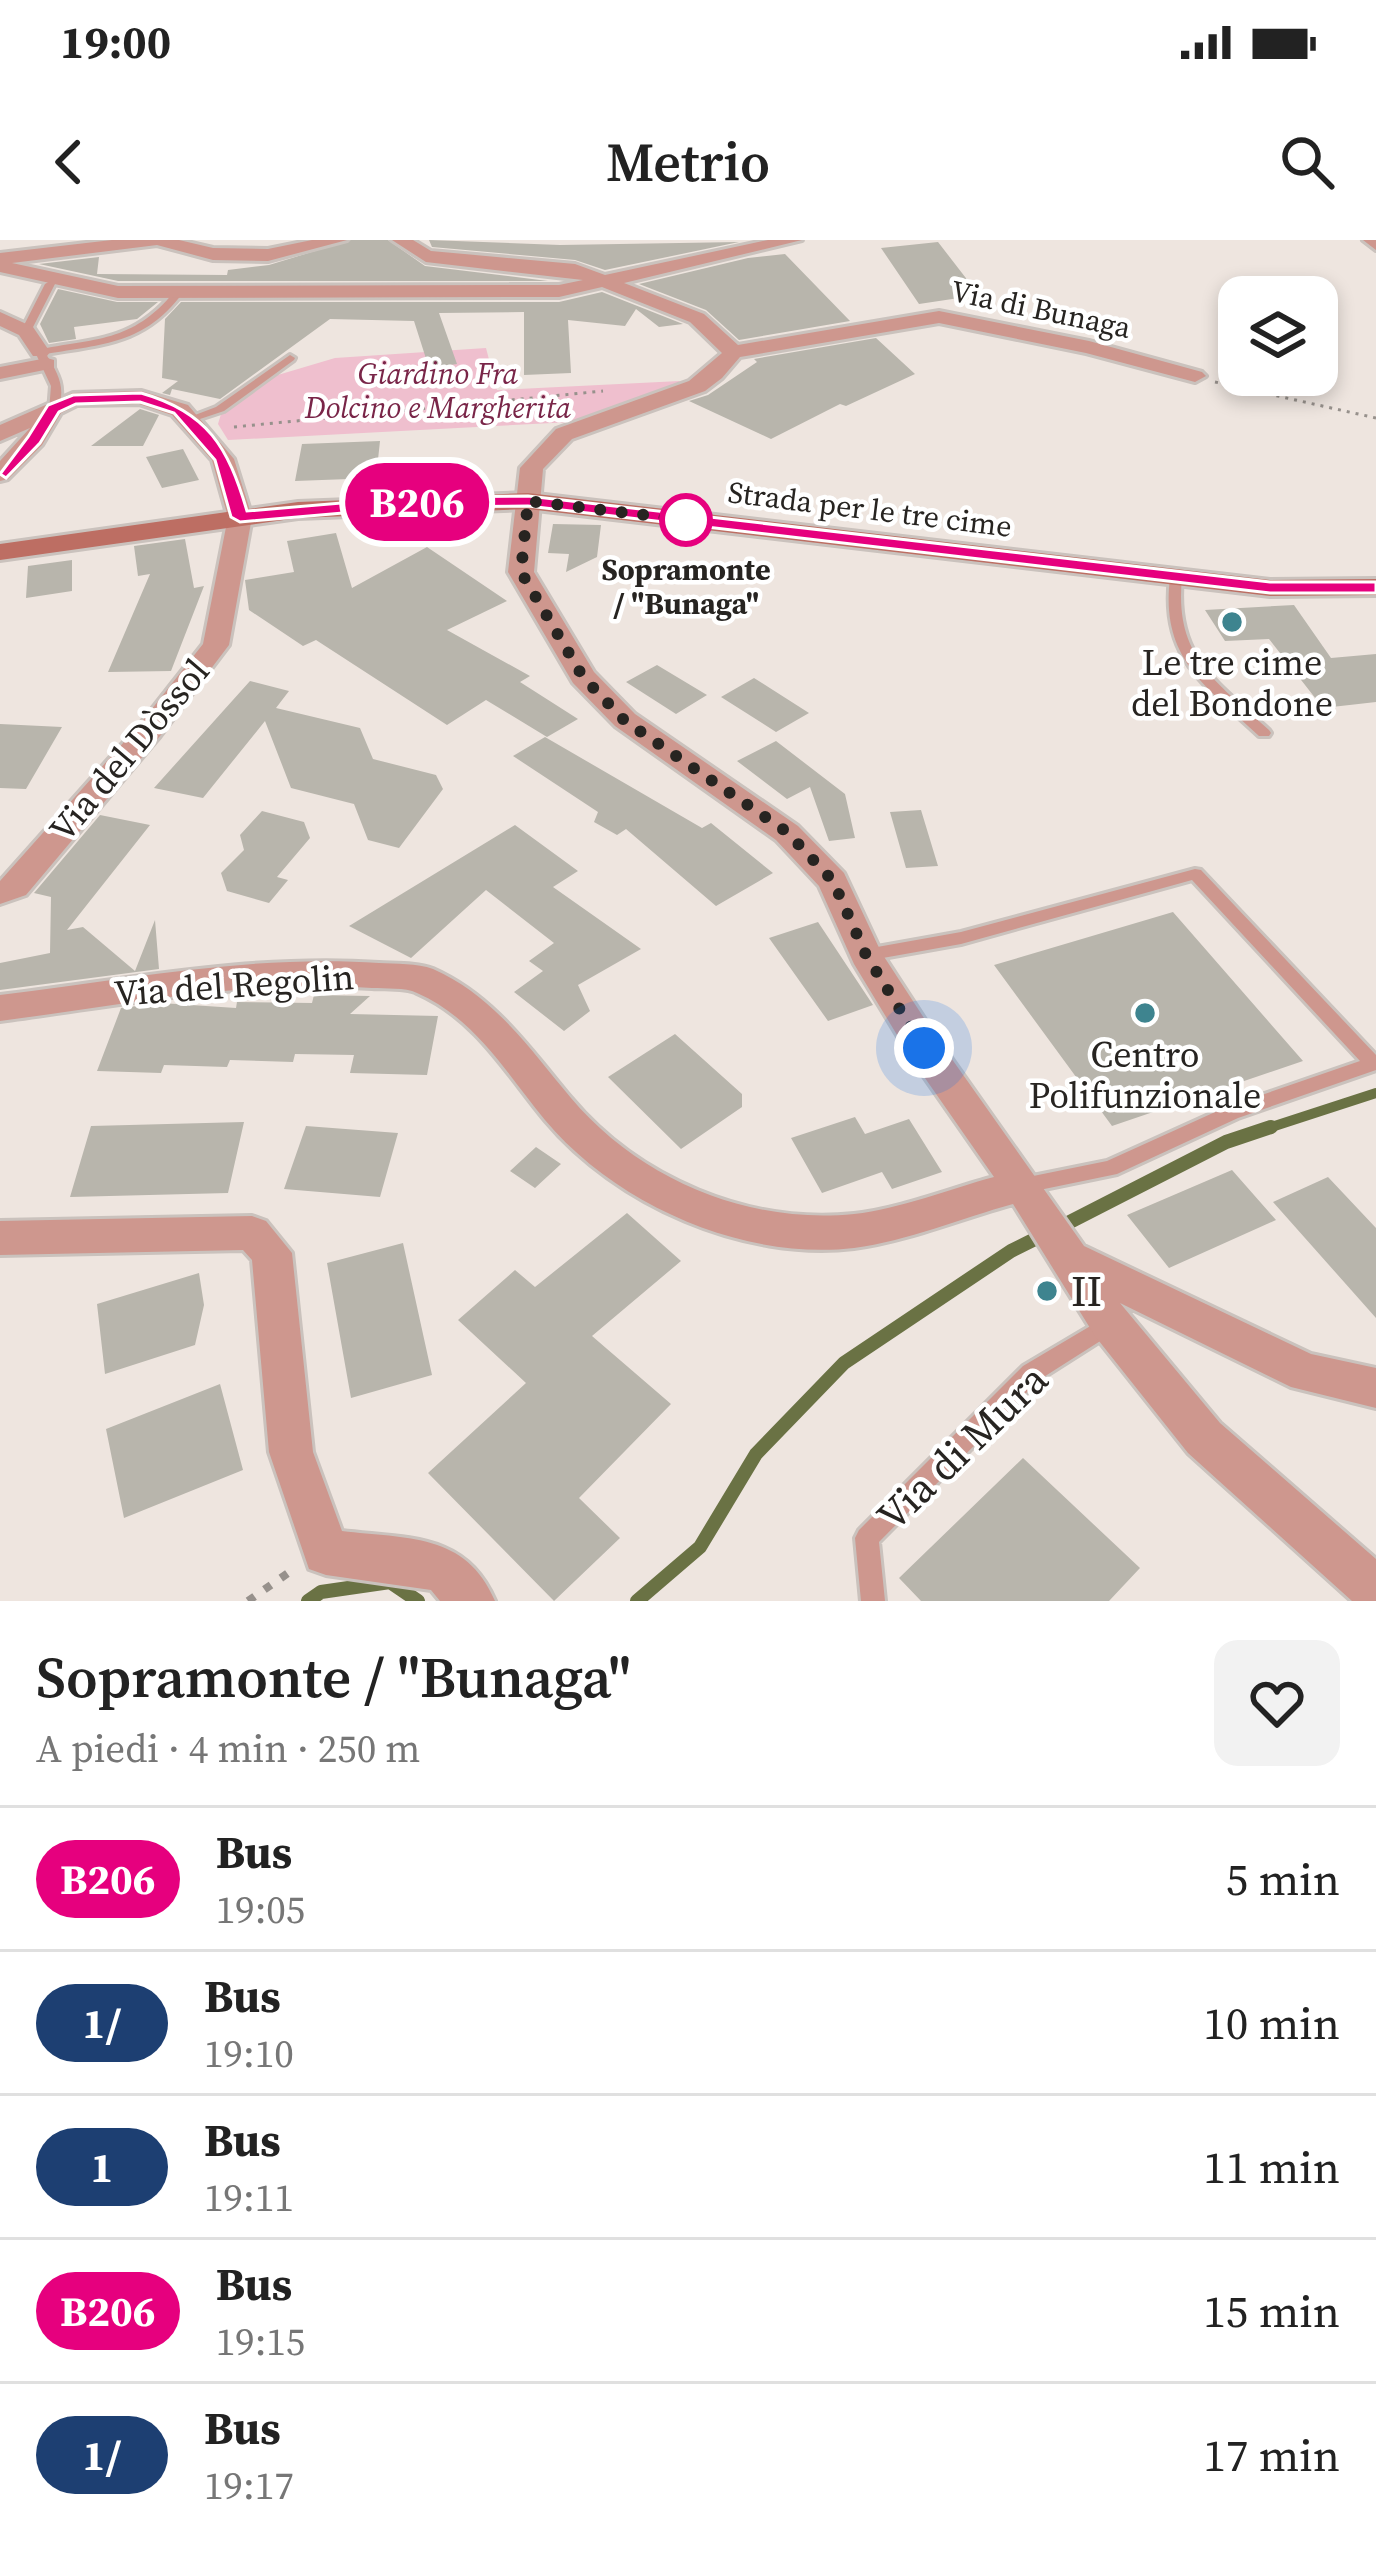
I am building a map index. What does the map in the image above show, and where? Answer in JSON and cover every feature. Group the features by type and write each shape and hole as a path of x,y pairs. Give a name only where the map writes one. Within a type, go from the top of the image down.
{"main road":[{"name":"Strada per le tre cime","path":"0,552 240,517 412,502 528,501 1270,588 1376,587"}],"street":[{"path":"0,262 130,241 157,240 213,254 268,255 338,240"},
{"path":"401,240 426,256 552,265 697,318 733,352 715,374 697,386 565,434 532,468 521,572 583,677 625,721 787,832 833,881 866,955 1110,1323 1204,1438 1376,1592"},
{"path":"0,262 50,284 177,294 559,291 793,240"},
{"name":"Via di Bunaga","path":"733,352 939,317 1089,347 1195,376"},
{"path":"0,318 26,331 44,358 0,373"},
{"path":"0,434 73,400 141,398 180,410 223,459 240,517"},
{"path":"0,474 34,440 53,409"},
{"name":"Via del Dòssol","path":"0,893 15,887 216,645 240,517"},
{"name":"Via del Regolin","path":"0,1008 247,977 355,974 423,980 500,1033 561,1113 622,1165 686,1207 757,1227 854,1231 1032,1202"},
{"path":"0,1238 252,1233 272,1253 291,1452 326,1552 443,1568 471,1601"},
{"path":"1071,1259 1306,1372 1376,1388"}],"lane":[{"path":"26,331 50,284"},
{"path":"53,409 59,398 44,358 141,332 160,319 177,294"},
{"path":"190,422 220,409 290,358"},
{"path":"1176,578 1169,610 1188,660 1264,733"},
{"path":"866,955 961,938 1195,874 1373,1064 1231,1113 1032,1202"},
{"name":"Via di Mura","path":"873,1601 867,1538 1030,1373 1110,1323"}],"path":[{"path":"1195,376 1376,418"},
{"path":"233,428 612,390"},
{"path":"248,1601 326,1552"}],"green space":[{"name":"Giardino Fra Dolcino e Margherita","path":"486,348 497,390 680,381 673,389 572,422 228,440 218,424 221,414 271,377 335,358"}],"building":[{"path":"351,240 388,240 425,266 548,281 118,281 39,264 99,257 97,274 227,275 228,270 269,265"},
{"path":"429,240 560,245 739,242 605,270 575,260 432,247"},
{"path":"938,242 979,295 919,304 881,248"},
{"path":"785,254 850,321 739,340 706,310 639,284 748,258"},
{"path":"58,289 117,302 158,302 137,319 74,327 76,339 49,343 40,324"},
{"path":"602,292 683,324 659,327 636,309 625,326 568,320 571,373 524,375 524,312 439,313 457,364 429,368 414,321 330,319 220,399 172,389 170,395 162,393 178,381 162,378 165,319 181,302 559,302"},
{"path":"876,338 915,374 771,439 689,401 708,395 757,362 754,359"},
{"path":"140,409 159,415 143,446 91,446"},
{"path":"380,441 376,478 295,481 302,444"},
{"path":"183,449 199,480 162,488 146,457"},
{"path":"553,524 601,525 597,557 566,572 569,554 548,553"},
{"path":"336,533 352,588 427,547 507,601 447,630 530,676 520,682 578,719 547,737 486,700 447,725 316,640 303,646 249,610 245,580 294,572 287,541"},
{"path":"185,539 194,588 204,586 171,671 108,672 150,574 138,576 134,546"},
{"path":"72,560 72,591 26,598 28,566"},
{"path":"1294,605 1331,658 1376,654 1376,702 1323,708 1269,639 1225,641 1205,610"},
{"path":"657,665 707,695 676,714 626,682"},
{"path":"754,678 809,713 776,732 721,697"},
{"path":"250,681 289,691 276,708 360,728 373,759 436,775 443,789 399,848 368,840 354,804 291,788 265,721 203,798 154,788"},
{"path":"0,724 62,727 26,789 0,788"},
{"path":"545,737 702,828 711,823 773,873 716,906 626,829 617,835 594,822 598,812 513,756"},
{"path":"776,741 845,794 855,838 829,841 810,787 787,799 737,761"},
{"path":"921,810 938,866 906,868 890,812"},
{"path":"262,811 304,822 310,838 277,877 288,880 269,903 227,891 221,873 244,850 240,835"},
{"path":"100,815 150,825 67,930 83,927 135,971 155,920 159,969 0,990 0,963 50,953 51,897 34,893"},
{"path":"515,825 578,871 553,887 641,949 578,985 590,1011 564,1031 514,992 543,971 529,961 554,943 486,890 411,958 349,926"},
{"name":"Centro Polifunzionale","path":"1173,912 1303,1061 1112,1126 994,965"},
{"path":"818,922 873,1005 828,1021 769,938"},
{"path":"314,995 370,996 350,1014 438,1016 427,1075 350,1073 354,1055 295,1054 293,1062 164,1065 161,1073 97,1071 121,1008 161,1003 236,1008 237,1002 312,1003"},
{"path":"675,1034 742,1094 742,1107 681,1149 608,1077"},
{"path":"855,1117 865,1134 909,1119 942,1172 892,1189 882,1172 822,1193 791,1138"},
{"path":"244,1122 228,1193 70,1197 91,1126"},
{"path":"306,1126 398,1133 380,1197 284,1189"},
{"path":"536,1147 561,1164 535,1188 510,1171"},
{"path":"1232,1170 1276,1220 1169,1268 1127,1215"},
{"path":"1328,1177 1376,1228 1376,1318 1273,1202"},
{"path":"627,1213 681,1261 592,1336 671,1404 579,1498 620,1538 554,1601 428,1473 526,1383 458,1320 515,1270 535,1287"},
{"path":"403,1243 432,1375 351,1398 327,1263"},
{"path":"199,1273 204,1305 195,1345 105,1374 97,1304"},
{"path":"220,1384 243,1470 124,1518 106,1429"},
{"path":"1023,1458 1140,1568 1109,1601 921,1601 899,1578"}],"waterway":[{"path":"1262,1130 1376,1093"},
{"path":"1262,1130 1271,1127"},
{"path":"1060,1227 1226,1142 1262,1130"},
{"path":"637,1601 700,1547 756,1454 844,1363 1011,1251 1043,1235"},
{"path":"308,1601 321,1592 390,1582 418,1601"}],"bus line":[{"name":"B206","path":"0,474 34,440 53,409 73,400 141,398 180,410 223,459 240,517 412,502 528,501 1270,588 1376,587"}],"place":[{"name":"Sopramonte / \"Bunaga\"","path":"686,520"},
{"name":"Le tre cime del Bondone","path":"1232,622"},
{"name":"Centro Polifunzionale","path":"1145,1013"},
{"name":"II","path":"1047,1291"}],"route":[{"path":"686,520 528,501 521,572 583,677 625,721 787,832 833,881 866,955 924,1048"}]}
